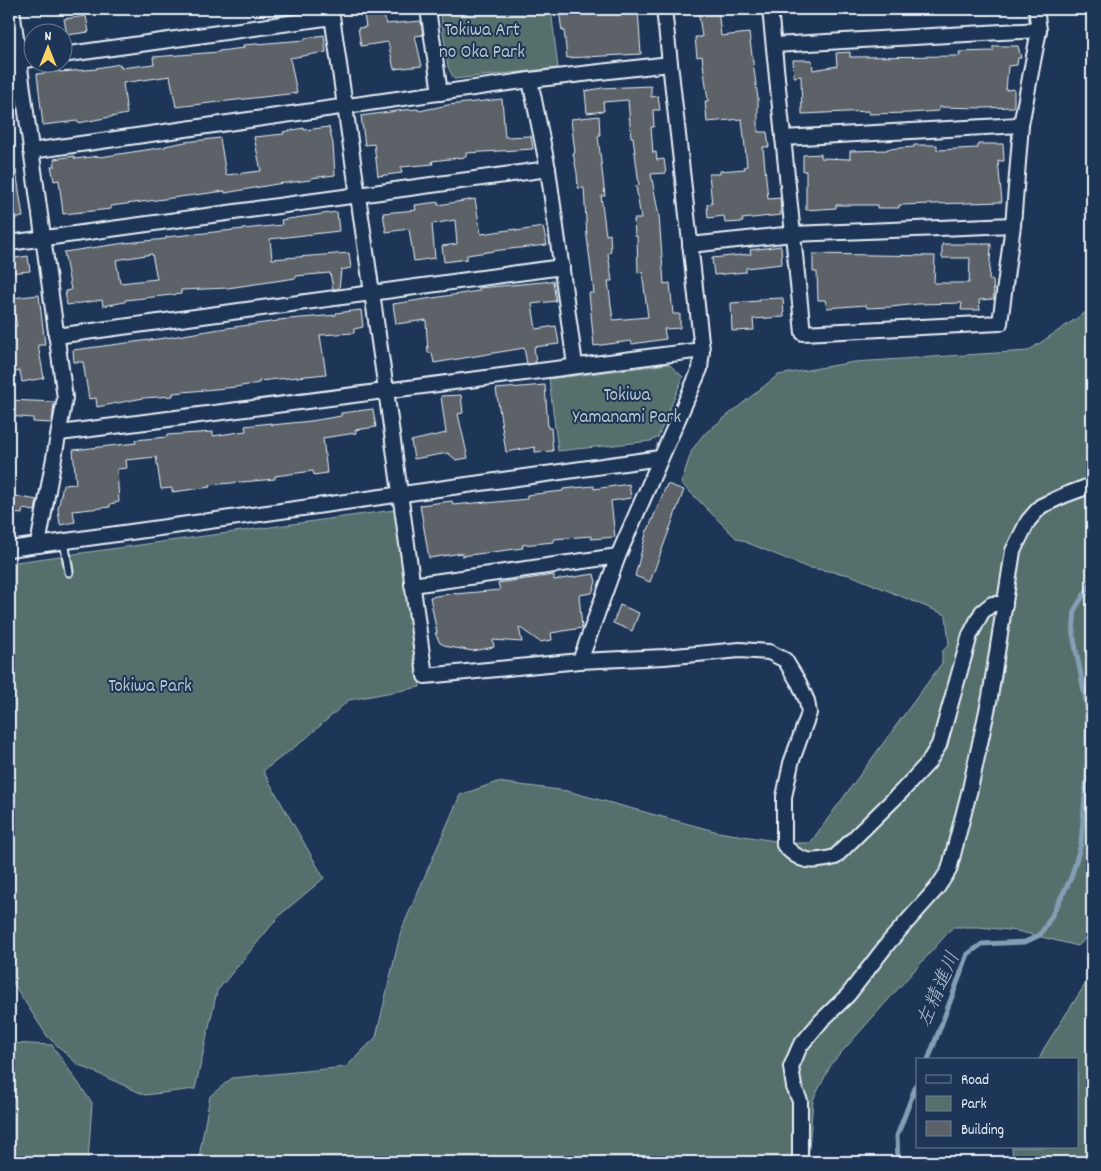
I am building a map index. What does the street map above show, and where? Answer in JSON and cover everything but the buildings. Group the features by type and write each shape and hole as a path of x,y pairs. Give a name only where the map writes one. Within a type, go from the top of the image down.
{"street":[{"path":"12,9 22,45"},
{"path":"428,9 440,92"},
{"path":"580,661 618,556 700,369 702,350 664,9"},
{"path":"770,9 803,332 1000,323 1013,225 1022,125 1039,30 1036,9"},
{"path":"72,53 331,13 401,494 425,676 580,661 664,657 740,650 769,652 785,660 799,683 807,701 810,714 792,763 784,797 784,845 802,860 821,861 835,858 902,792 928,763 939,745 970,635 982,612 992,604 1005,604"},
{"path":"774,45 1039,30"},
{"path":"31,151 440,92 670,64"},
{"path":"27,72 31,151 65,398 38,545"},
{"path":"530,80 548,169 575,365"},
{"path":"783,138 1022,125"},
{"path":"9,243 548,169"},
{"path":"690,245 793,234 1013,225"},
{"path":"56,336 562,266"},
{"path":"60,433 702,350"},
{"path":"9,549 660,458"},
{"path":"800,1162 800,1101 794,1086 791,1067 800,1046 821,1021 848,995 889,942 937,888 949,870 970,789 990,697 1013,551 1028,522 1041,506 1092,485"},
{"path":"412,585 618,556"}],"lane":[{"path":"64,541 69,572"}],"green space":[{"name":"Tokiwa Art no Oka Park","path":"440,9 551,9 558,68 454,79 448,67"},
{"path":"1092,308 1092,933 1078,946 1017,931 979,927 953,927 832,1063 813,1100 808,1162 198,1162 210,1096 232,1078 346,1067 376,1037 401,931 460,795 497,782 567,791 718,832 788,843 810,843 942,663 942,652 949,644 946,615 850,575 806,567 736,538 681,483 692,450 703,435 778,375 854,362 1028,351"},
{"name":"Tokiwa Yamanami Park","path":"669,364 683,377 658,437 651,441 558,451 549,379"},
{"name":"Tokiwa Park","path":"394,510 420,687 349,700 304,740 263,771 324,878 281,914 217,991 195,1089 145,1095 77,1064 47,1036 9,977 9,563"},
{"path":"1092,974 1092,1162 1013,1162 1012,1148 1078,1148 1078,1058 1040,1058 1044,1048"},
{"path":"9,1043 52,1045 92,1103 88,1162 9,1162"}],"waterway":[{"name":"左精進川","path":"929,1058 968,954 982,944 1025,942 1040,935 1071,878 1081,844 1087,773 1087,707 1073,634 1075,609 1092,582"},
{"name":"左精進川","path":"898,1162 897,1136 916,1086"}]}
